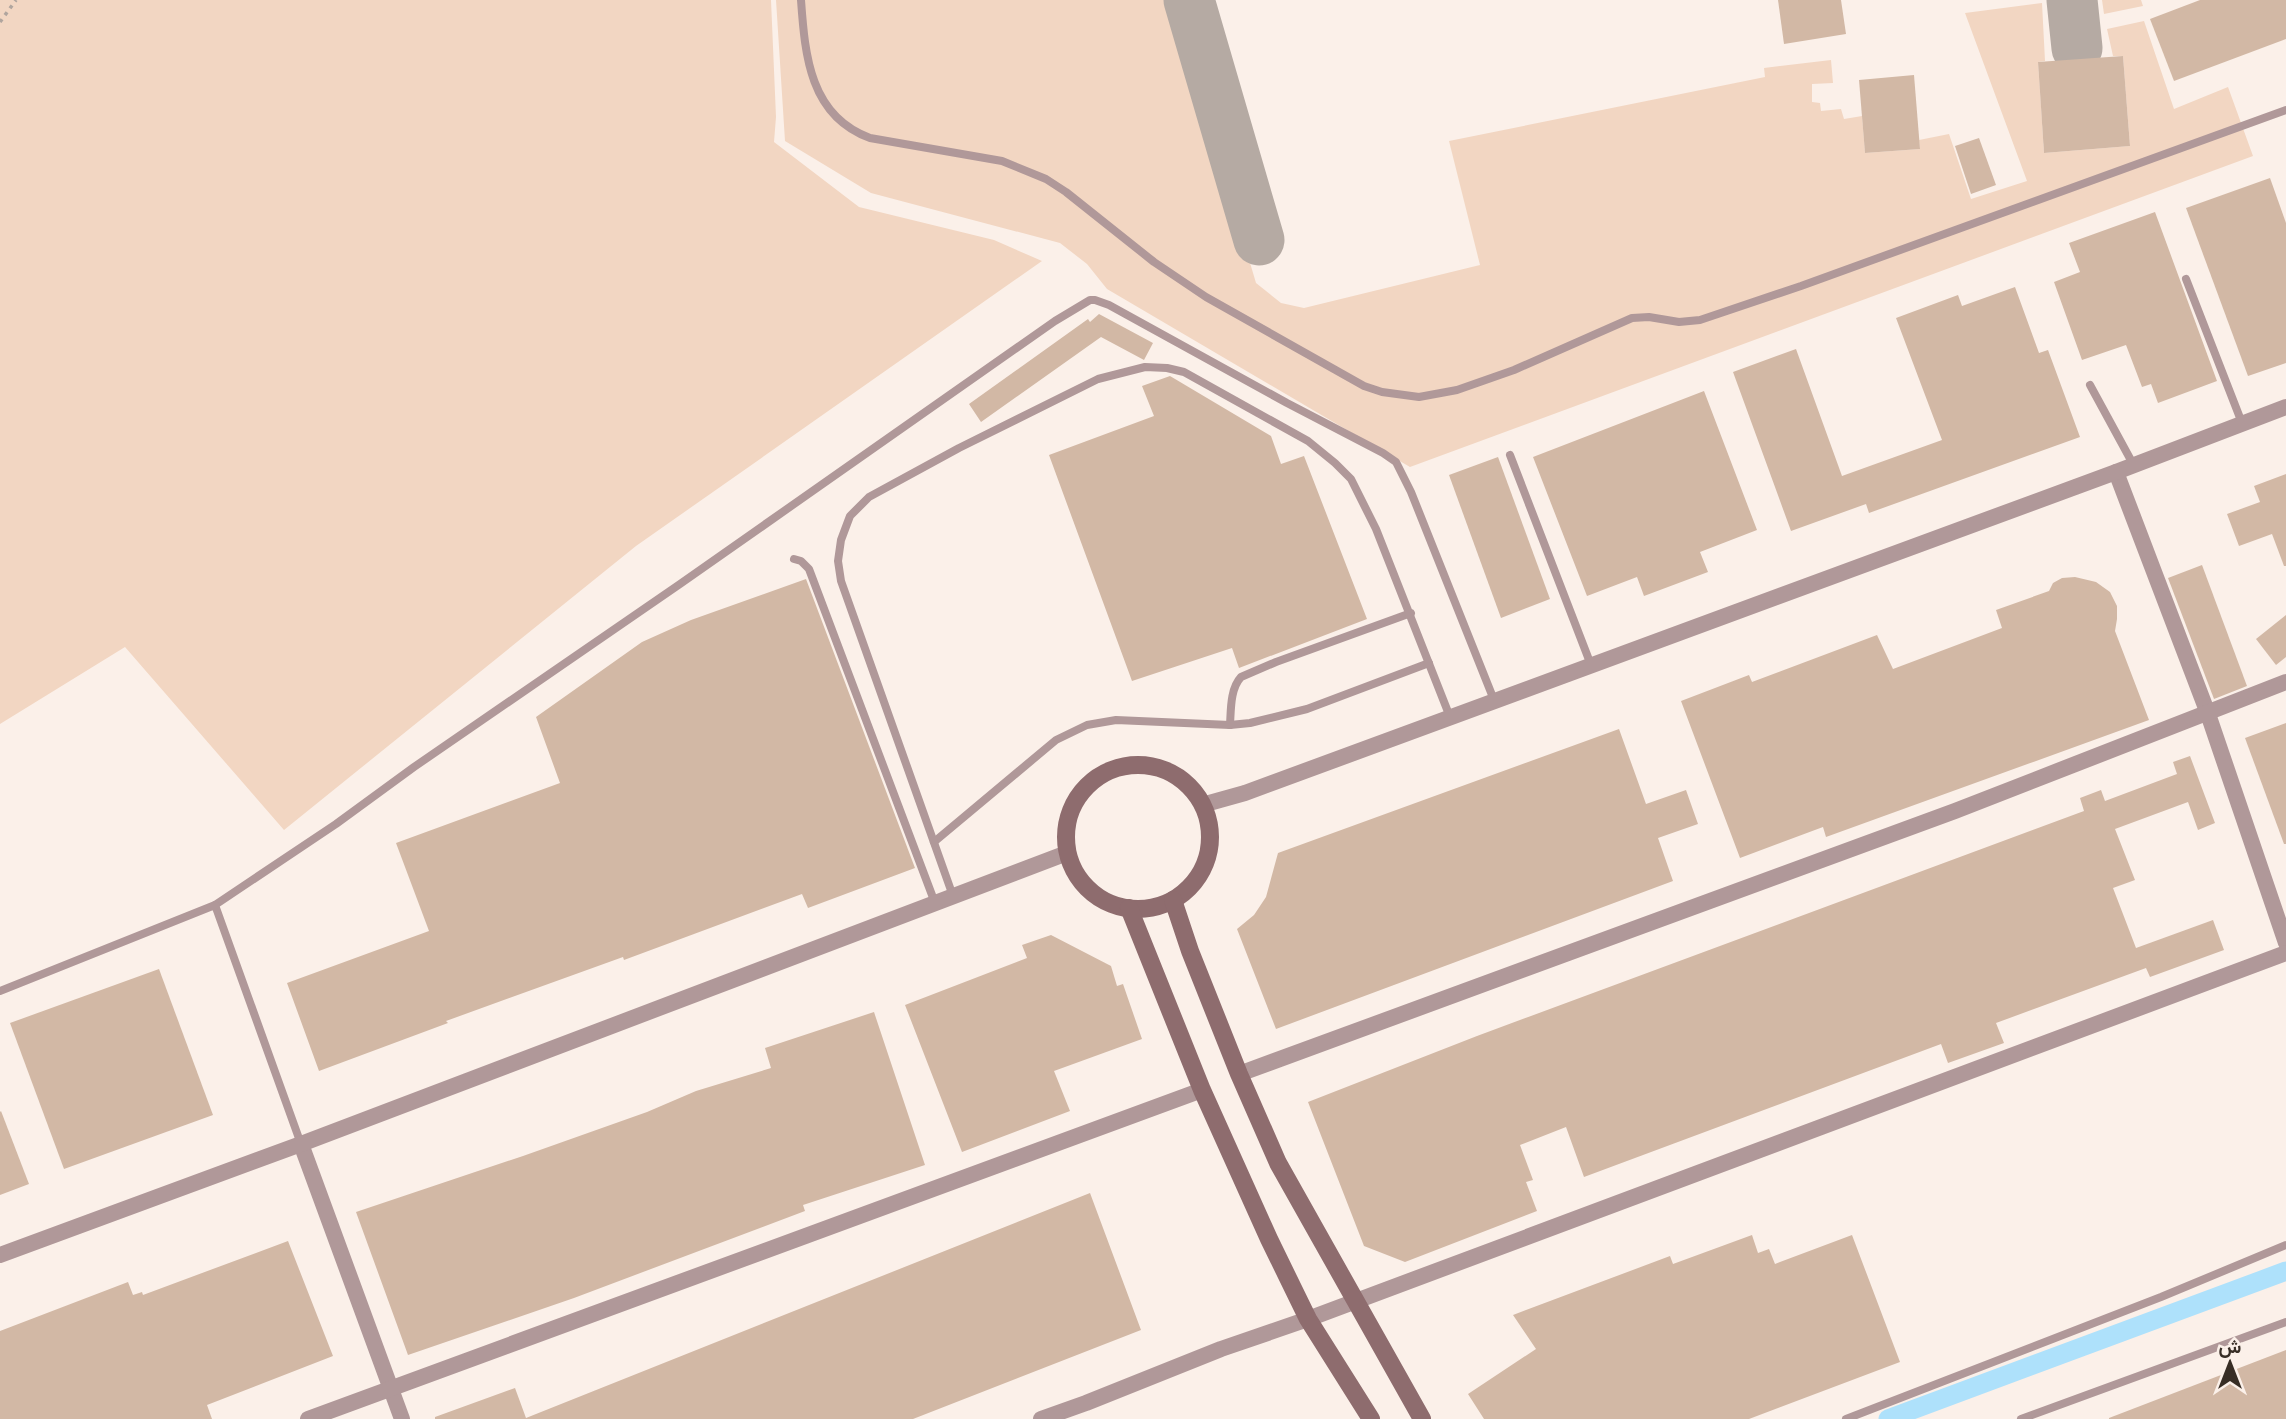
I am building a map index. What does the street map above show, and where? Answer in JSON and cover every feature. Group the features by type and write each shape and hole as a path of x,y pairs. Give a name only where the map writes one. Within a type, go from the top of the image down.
{"street":[{"path":"1202,805 1245,793 2286,407"},
{"path":"2116,472 2207,711 2286,943"},
{"path":"1239,1074 1955,811 2286,682"},
{"path":"1132,765 1153,766 1172,773 1189,786 1202,805 1210,829 1207,857 1194,882 1173,900 1153,907 1129,908 1110,903 1091,891 1076,874 1067,853 1066,833 1070,812 1079,794 1094,779 1112,769 1132,765"},
{"path":"0,1255 301,1144 1067,853"},
{"path":"1173,900 1239,1074 1278,1163 1422,1419"},
{"path":"1129,908 1202,1090 1269,1239 1308,1319 1371,1419"},
{"path":"1041,1419 1221,1349 1308,1319 2286,953"},
{"path":"308,1419 1202,1090"},
{"path":"301,1144 402,1419"}],"lane":[{"path":"801,0 803,34 814,79 823,101 842,124 856,133 880,140 1002,161 1035,174 1066,192 1154,262 1206,297 1364,386 1401,396 1438,395 1457,390 1514,370 1632,318 1649,317 1679,322 1700,320 2286,110"},
{"path":"2186,279 2242,423"},
{"path":"0,991 215,905 336,824 1055,321 1090,300 1109,305 1396,462 1411,492 1494,700"},
{"path":"953,896 841,581 838,561 841,540 850,516 869,498 959,448 1098,379 1146,367 1184,372 1308,441 1335,463 1351,479 1376,529 1450,717"},
{"path":"2090,385 2133,464"},
{"path":"1510,455 1591,665"},
{"path":"794,559 801,561 809,569 935,903"},
{"path":"1230,725 1235,684 1241,677 1411,613"},
{"path":"934,842 1056,740 1087,725 1116,720 1230,725 1280,717 1429,663"},
{"path":"215,905 301,1144"},
{"path":"1846,1419 2161,1297 2286,1245"},
{"path":"2021,1419 2286,1322"}],"path":[{"path":"0,22 16,0"}],"shaded area":[{"path":"0,0 771,0 776,117 774,142 859,207 994,240 1042,261 636,546 284,830 125,647 0,724"},
{"path":"776,0 1172,0 1256,283 1281,303 1304,308 1480,265 1449,141 1765,77 1764,68 1831,60 1833,83 1812,84 1812,102 1820,103 1821,111 1841,109 1844,119 1862,116 1865,153 1920,149 1919,140 1949,134 1971,199 2027,181 1965,13 2042,3 2045,61 2038,62 2044,153 2130,146 2123,56 2113,56 2107,29 2144,21 2174,109 2228,87 2253,156 1410,467 1107,289 1087,264 1060,243 871,193 785,141"},
{"path":"2102,0 2141,0 2143,6 2104,14"}],"building":[{"path":"1778,0 1841,0 1846,34 1784,44"},
{"path":"2200,0 2286,0 2286,39 2174,81 2150,19"},
{"path":"2123,56 2130,146 2044,153 2038,62"},
{"path":"1914,75 1920,149 1865,153 1859,80"},
{"path":"1979,138 1996,185 1971,194 1955,146"},
{"path":"2270,178 2286,223 2286,363 2248,376 2186,208"},
{"path":"2155,212 2217,381 2158,403 2151,384 2142,387 2126,345 2082,360 2054,282 2080,272 2069,243"},
{"path":"2015,287 2039,353 2048,350 2080,437 1869,513 1866,504 1791,531 1733,372 1796,349 1842,476 1942,440 1896,318 1958,295 1962,306"},
{"path":"1099,314 1153,343 1144,360 1101,337 981,422 969,404 1088,319 1090,322"},
{"path":"1170,376 1271,436 1281,464 1304,456 1367,619 1239,668 1232,648 1132,681 1049,455 1154,416 1142,386"},
{"path":"1704,391 1757,530 1700,552 1708,572 1644,596 1637,577 1587,596 1533,457"},
{"path":"1498,457 1550,599 1501,618 1449,475"},
{"path":"2286,474 2284,566 2272,534 2239,546 2227,514 2260,502 2254,486"},
{"path":"2202,565 2247,686 2214,699 2168,578"},
{"path":"2075,577 2096,582 2110,592 2117,606 2115,631 2149,720 1826,837 1823,827 1740,858 1681,701 1749,675 1752,682 1877,635 1893,669 2002,628 1996,610 2049,591 2053,583 2062,578"},
{"path":"806,579 915,868 808,908 802,894 624,960 623,957 446,1021 448,1023 319,1071 287,983 429,931 396,843 560,783 536,717 642,642 691,620"},
{"path":"2286,615 2286,657 2276,665 2256,639"},
{"path":"2286,723 2286,844 2284,844 2245,738"},
{"path":"1619,729 1646,804 1686,790 1698,824 1658,838 1673,881 1276,1029 1237,929 1254,915 1266,897 1278,853"},
{"path":"2190,756 2215,823 2198,830 2188,802 2115,829 2135,880 2113,888 2136,948 2213,920 2224,950 2150,977 2146,968 1996,1023 2004,1043 1948,1063 1941,1044 1584,1177 1566,1127 1520,1145 1533,1180 1526,1182 1537,1211 1405,1262 1364,1246 1308,1102 1477,1036 2084,811 2080,798 2101,790 2105,801 2177,774 2173,762"},
{"path":"1051,935 1111,966 1117,986 1123,984 1142,1039 1054,1071 1070,1111 962,1152 905,1005 1027,958 1022,945"},
{"path":"159,969 213,1115 64,1169 10,1023"},
{"path":"874,1012 925,1165 803,1205 805,1211 574,1298 408,1355 356,1212 647,1112 696,1091 771,1068 765,1048"},
{"path":"0,1112 29,1184 0,1195"},
{"path":"1090,1193 1141,1330 913,1419 435,1419 515,1388 526,1418"},
{"path":"1752,1235 1758,1253 1769,1249 1775,1264 1852,1235 1900,1362 1749,1419 1484,1419 1468,1394 1536,1349 1513,1315 1670,1256 1673,1264"},
{"path":"288,1241 333,1356 207,1405 212,1419 0,1419 0,1331 128,1282 133,1295 142,1292 143,1295"},
{"path":"2286,1350 2286,1419 2109,1419 2109,1418"}],"waterway":[{"path":"1888,1419 2286,1271"}],"taxiway":[{"path":"1189,0 1259,240"},
{"path":"2072,0 2077,48"}]}
